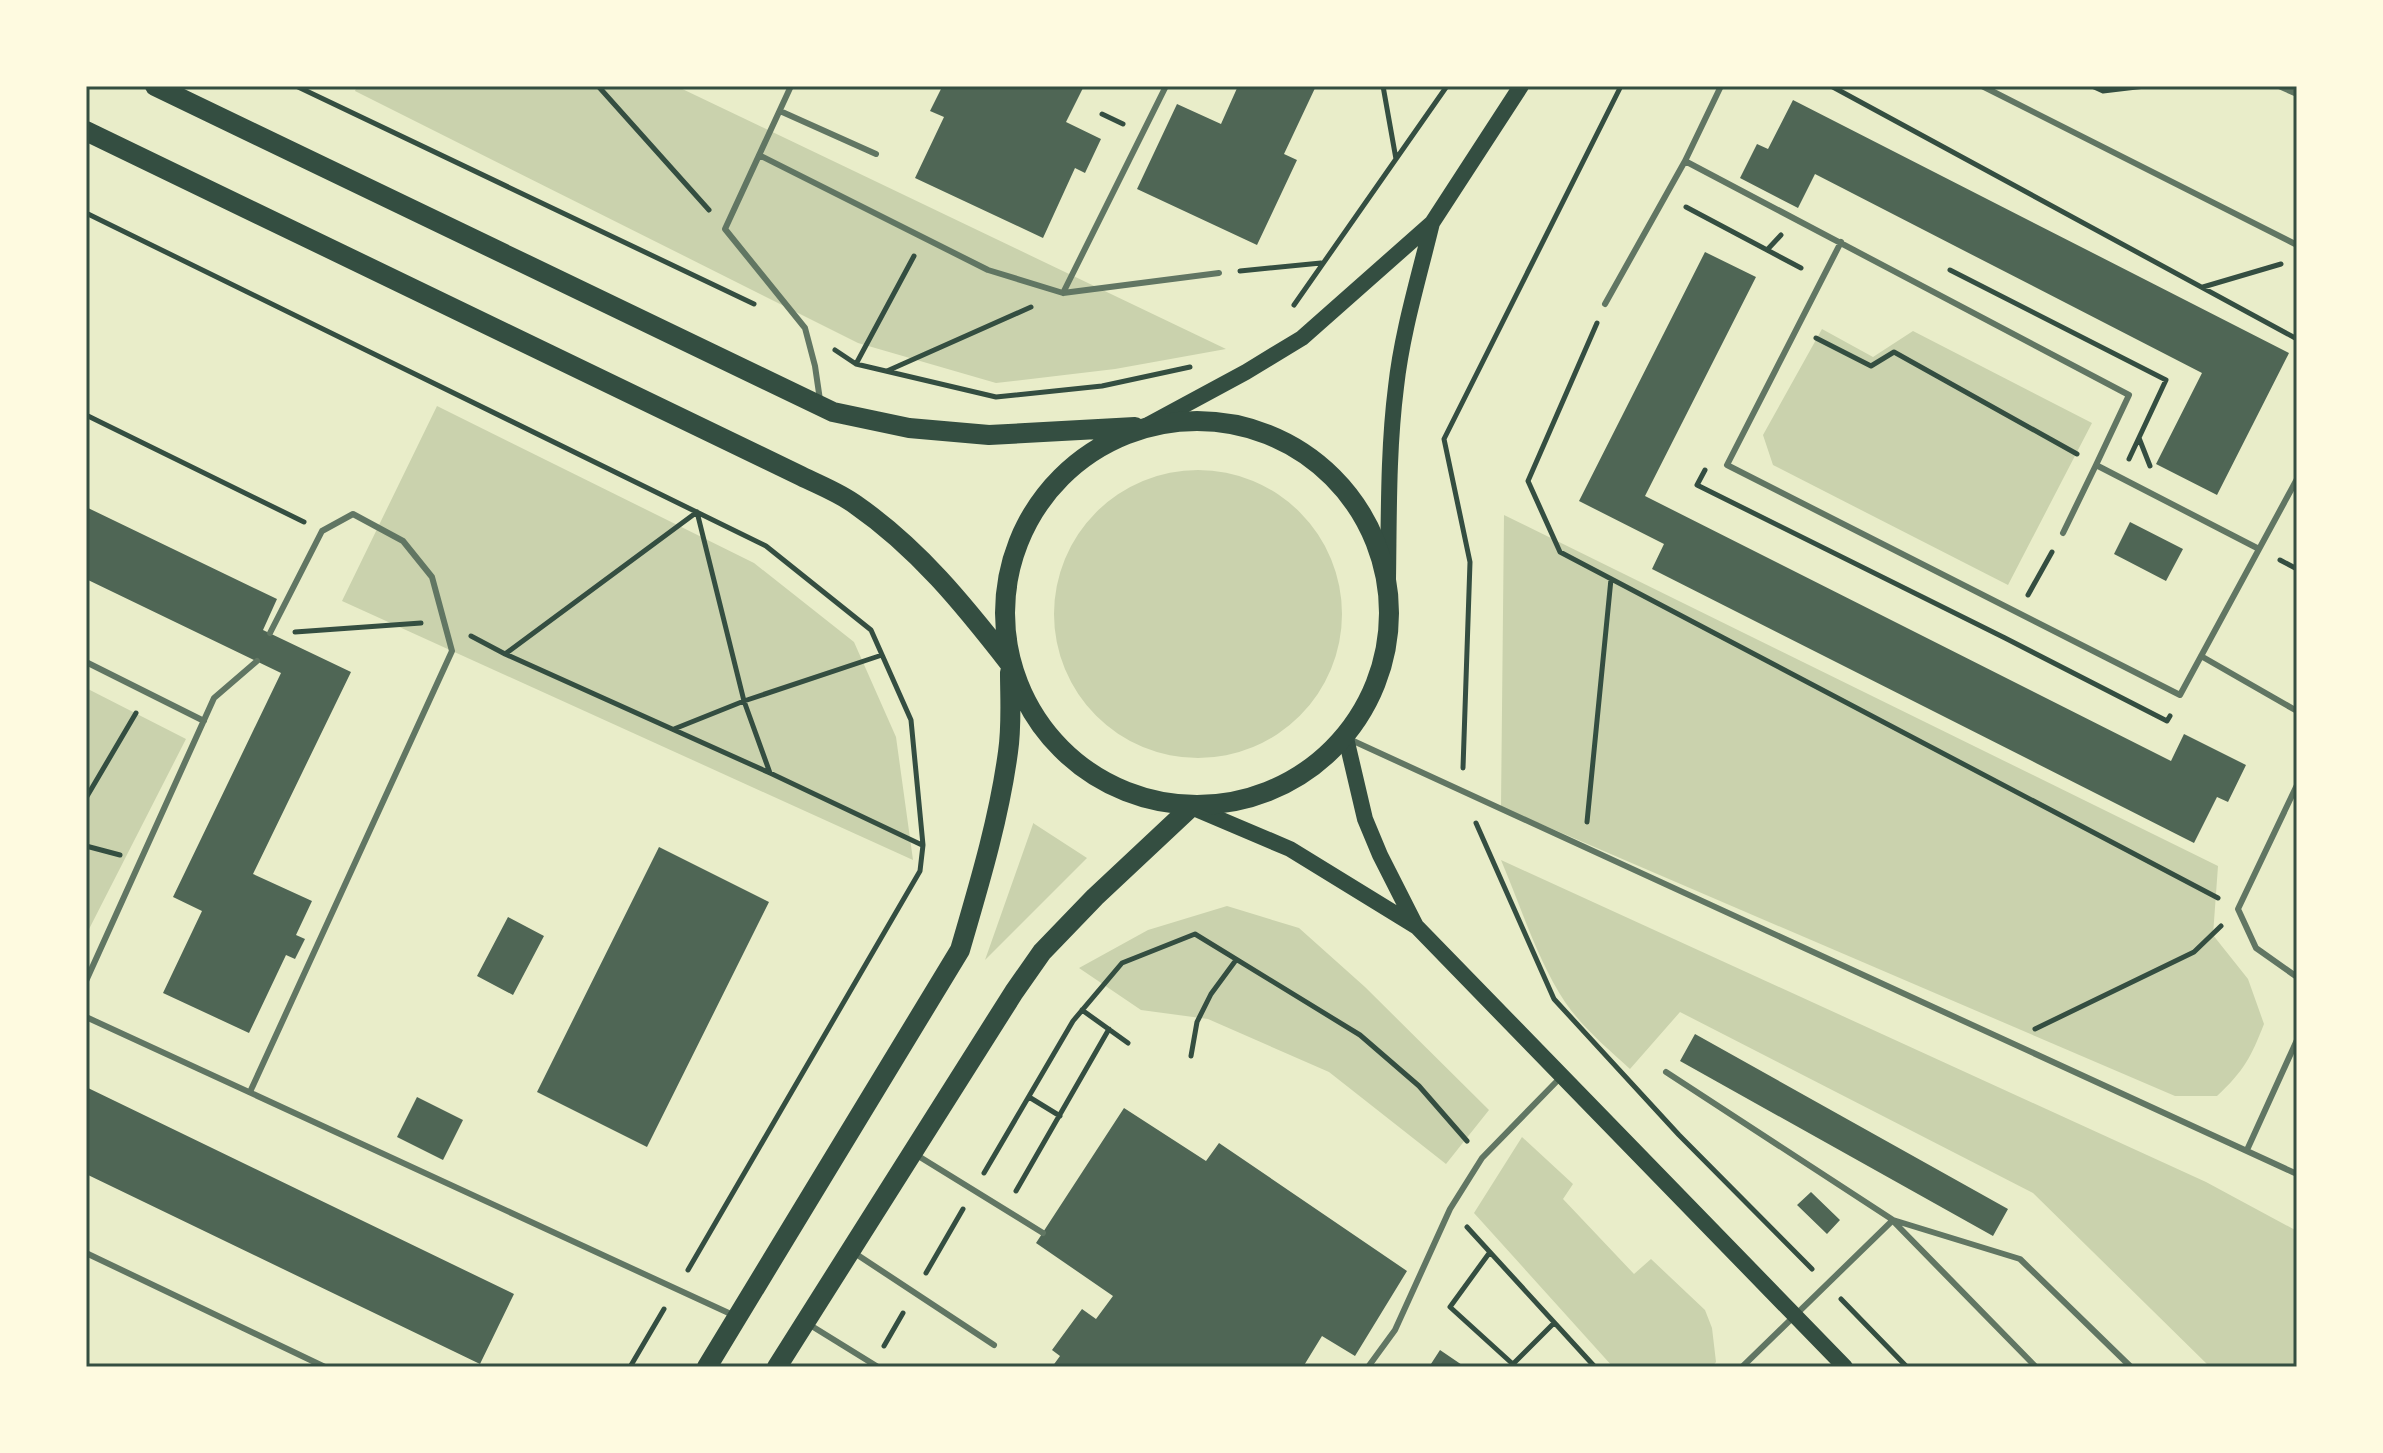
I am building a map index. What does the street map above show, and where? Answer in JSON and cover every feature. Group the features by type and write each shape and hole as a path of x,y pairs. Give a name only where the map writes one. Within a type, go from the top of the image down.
{"main road":[{"path":"155,86 821,408 909,428 989,435 1045,434 1210,420 1272,435 1326,469 1366,519 1388,579"},
{"path":"707,1367 960,950 997,814 1009,750 1010,664 1004,604 1017,545 1047,492 1092,452 1246,372 1302,338 1432,223 1521,86"},
{"path":"86,131 854,503 917,554 963,603 1010,664 1036,720 1077,765 1131,795 1191,807 1290,849 1417,927 1845,1367"},
{"path":"777,1367 1042,952 1095,897 1191,807 1249,800 1302,776 1346,738 1375,690 1390,635 1388,579 1396,387 1405,333 1432,223"},
{"path":"1346,738 1365,819 1417,927"}],"lane":[{"path":"791,86 725,229 805,328 821,408"},
{"path":"1063,293 1166,86"},
{"path":"1605,304 1685,161 1721,86"},
{"path":"1982,86 2297,245"},
{"path":"2279,86 2297,94"},
{"path":"780,111 876,154"},
{"path":"759,155 988,270 1063,293 1219,273"},
{"path":"1685,161 2129,395 2063,533"},
{"path":"1841,242 1727,465 2180,695 2297,479"},
{"path":"2096,465 2259,549"},
{"path":"250,1092 452,651 432,577 403,541 353,514 322,531 270,633"},
{"path":"2201,656 2297,711"},
{"path":"86,981 214,698 257,661"},
{"path":"86,662 204,721"},
{"path":"1346,738 2297,1174"},
{"path":"2297,785 2238,909 2256,948 2297,977"},
{"path":"86,1017 737,1317"},
{"path":"2247,1150 2297,1040"},
{"path":"1666,1072 1893,1220 2036,1367"},
{"path":"1368,1367 1395,1330 1450,1209 1482,1158 1562,1076"},
{"path":"912,1152 1043,1233"},
{"path":"1742,1367 1893,1220"},
{"path":"1893,1220 2020,1259 2131,1367"},
{"path":"850,1250 994,1345"},
{"path":"86,1253 325,1367"},
{"path":"805,1322 876,1365"}],"path":[{"path":"296,86 805,328 856,364 996,397 1102,386 1195,366"},
{"path":"598,86 725,229"},
{"path":"1383,86 1396,160"},
{"path":"1291,308 1447,86"},
{"path":"1621,86 1444,439 1470,562 1462,791 1554,999 1679,1135 1907,1367"},
{"path":"1831,86 2297,339"},
{"path":"2092,86 2103,91 2145,86"},
{"path":"1665,196 1806,270"},
{"path":"86,213 766,546 871,630 911,720 923,845 920,871 630,1367"},
{"path":"856,364 924,238"},
{"path":"1219,273 1323,263"},
{"path":"2202,287 2283,263"},
{"path":"886,371 1063,293"},
{"path":"1605,304 1528,481 1560,552 2238,909 2194,952 2009,1041"},
{"path":"1797,328 1871,366 1894,352 2096,465"},
{"path":"86,415 322,531"},
{"path":"505,654 697,512"},
{"path":"697,512 744,701 770,773"},
{"path":"2005,638 2063,533"},
{"path":"1585,847 1611,579"},
{"path":"270,633 443,621 505,654 923,845"},
{"path":"673,729 744,701 882,655"},
{"path":"86,798 147,693"},
{"path":"86,846 140,861"},
{"path":"876,1365 1073,1021 1122,963 1195,934 1360,1035 1419,1086 1482,1158"},
{"path":"1191,1056 1197,1022 1211,994 1236,960"},
{"path":"1082,1010 1128,1043"},
{"path":"1006,1210 1109,1029"},
{"path":"1029,1097 1060,1116"},
{"path":"1450,1209 1595,1367"},
{"path":"1490,1252 1450,1307 1515,1366 1554,1323"}],"green space":[{"path":"357,86 676,86 1226,349 1115,369 996,383 858,343 355,91"},
{"path":"1822,329 1873,357 1913,331 2092,423 2008,585 1773,465 1763,435"},
{"path":"437,406 754,563 854,642 896,737 913,860 342,601"},
{"path":"1198,470 1226,473 1253,481 1278,494 1300,512 1318,534 1331,559 1339,586 1342,614 1339,642 1331,669 1318,694 1300,716 1278,734 1253,747 1226,755 1198,758 1170,755 1143,747 1118,734 1096,716 1078,694 1065,669 1057,642 1054,614 1057,586 1065,559 1078,534 1096,512 1118,494 1143,481 1170,473"},
{"path":"1504,515 2218,866 2213,935 2248,979 2264,1024 2251,1055 2234,1079 2217,1096 2175,1096 1501,807"},
{"path":"86,688 186,739 86,935"},
{"path":"1033,824 1087,858 985,960"},
{"path":"1501,860 2206,1182 2297,1231 2297,1367 2210,1367 2033,1193 1680,1012 1630,1069 1587,1029 1565,1002 1538,951"},
{"path":"1227,906 1299,928 1365,987 1489,1110 1446,1164 1329,1072 1208,1019 1141,1010 1079,968 1148,930"},
{"path":"1522,1137 1573,1184 1563,1199 1634,1274 1651,1259 1705,1310 1712,1328 1716,1362 1712,1367 1613,1367 1474,1213"}],"building":[{"path":"935,86 1084,86 1066,122 1101,139 1085,173 1075,168 1043,238 915,178 944,117 930,111 941,89"},
{"path":"1238,86 1316,86 1284,154 1297,160 1257,245 1137,189 1177,104 1221,124"},
{"path":"1793,100 2289,353 2217,495 2156,464 2202,373 1815,174 1798,208 1740,178 1757,144 1768,149"},
{"path":"1705,252 1756,277 1645,496 2171,761 2184,734 2246,765 2228,802 2217,797 2194,843 1652,569 1664,544 1579,501"},
{"path":"86,507 277,599 263,630 351,672 253,874 312,901 296,935 305,939 295,959 286,955 249,1033 163,993 202,911 173,897 281,673 86,579"},
{"path":"2130,522 2183,549 2166,581 2114,554"},
{"path":"659,847 769,902 647,1147 537,1092"},
{"path":"508,917 544,936 513,995 477,976"},
{"path":"1695,1034 2008,1209 1993,1236 1680,1061"},
{"path":"86,1087 514,1294 480,1364 86,1174"},
{"path":"417,1097 463,1120 443,1160 397,1137"},
{"path":"1124,1108 1206,1161 1219,1143 1407,1271 1355,1356 1322,1336 1303,1367 1239,1367 1235,1364 1233,1367 1052,1367 1060,1356 1052,1350 1082,1309 1096,1319 1113,1296 1036,1243"},
{"path":"1811,1192 1840,1220 1827,1234 1797,1205"},
{"path":"1440,1350 1465,1367 1429,1367"}]}
